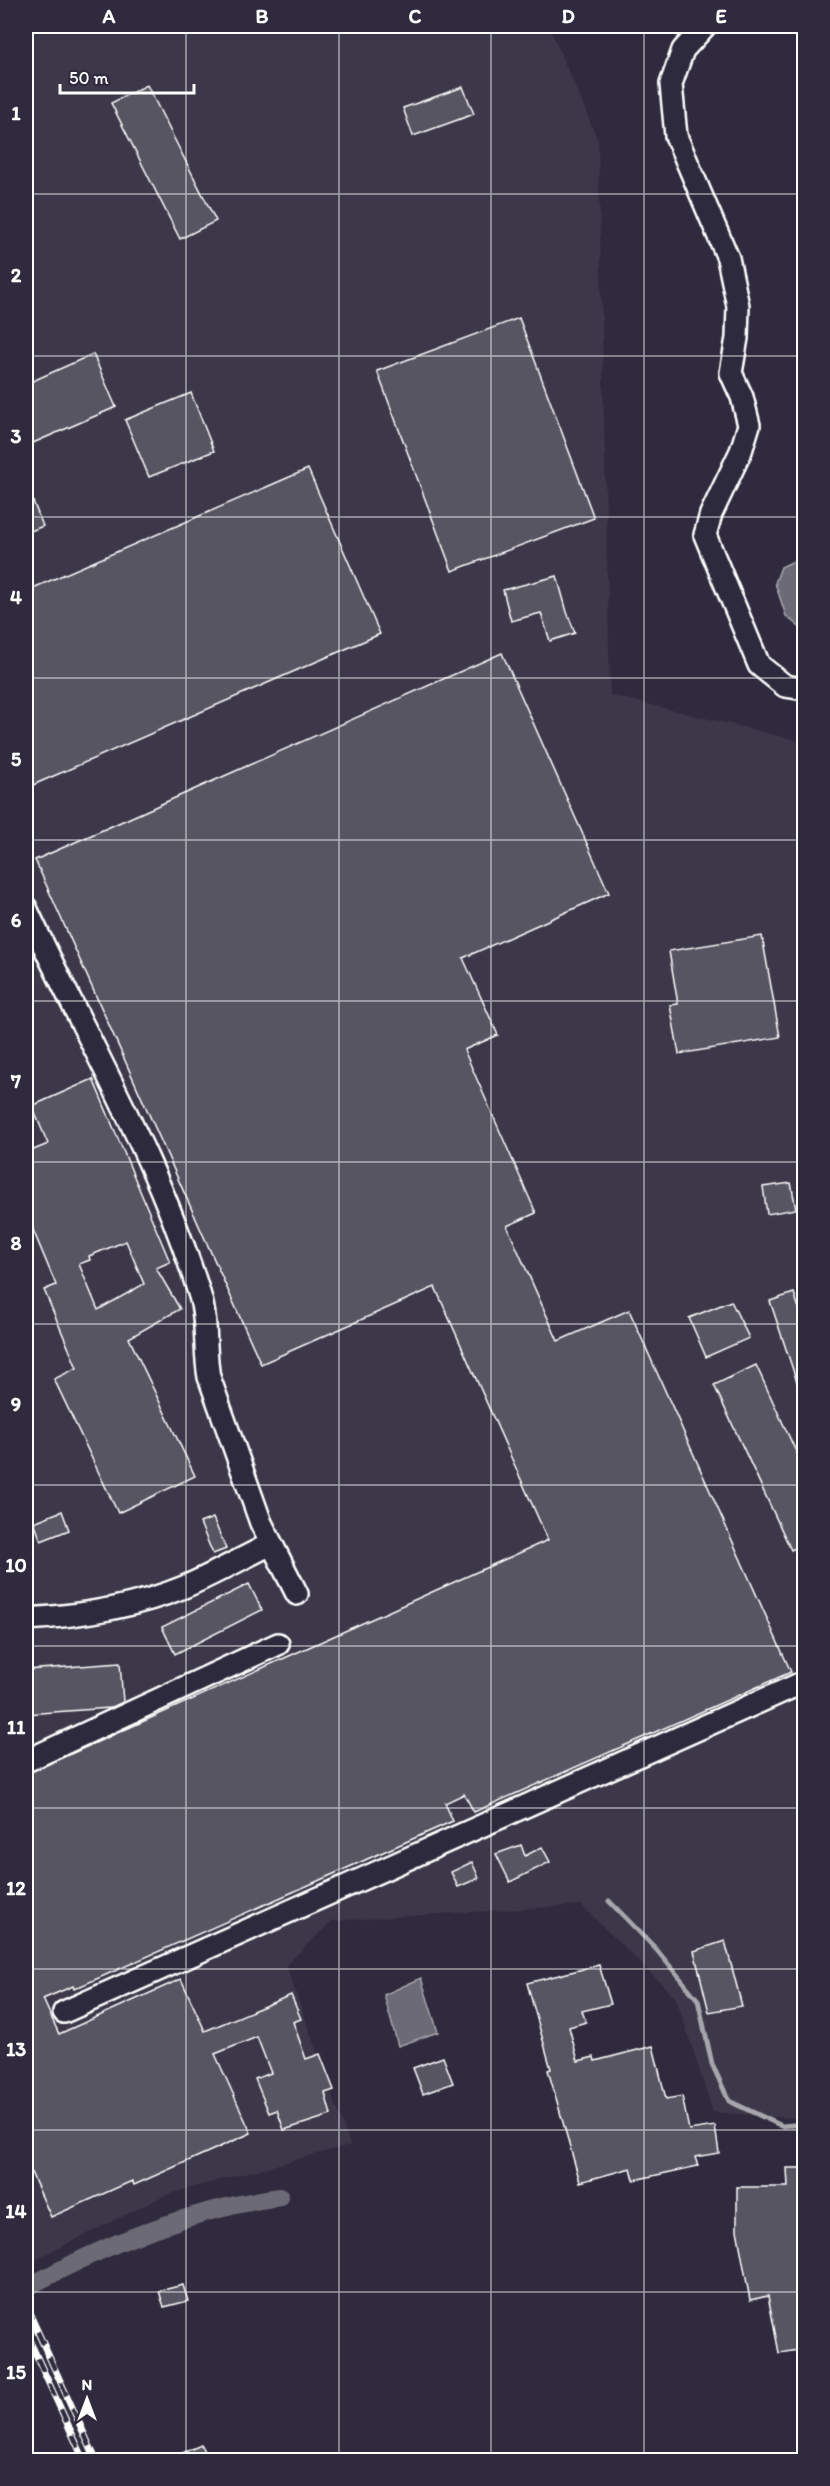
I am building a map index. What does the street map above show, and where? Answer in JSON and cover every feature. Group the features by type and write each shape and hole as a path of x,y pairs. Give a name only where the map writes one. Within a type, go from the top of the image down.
{"street":[{"path":"705,26 683,50 671,84 676,136 728,258 738,306 737,338 731,373 742,397 749,425 741,451 711,514 705,535 759,665 785,686 804,690"},
{"path":"26,909 136,1131 178,1235 201,1298 207,1338 205,1355 209,1377 261,1523 297,1594"},
{"path":"26,1619 89,1614 130,1605 183,1587 271,1544"},
{"path":"26,1761 278,1644"},
{"path":"64,2012 802,1687"}],"shaded area":[{"path":"26,26 549,26 598,140 610,695 804,742 804,2119 713,2112 676,1998 581,1905 332,1921 286,1965 350,2145 168,2194 26,2264"},
{"path":"804,556 804,634 803,630 786,616 775,583 781,567"},
{"path":"421,1978 438,2032 398,2046 384,1995"}],"building":[{"path":"147,85 216,221 180,239 111,103"},
{"path":"463,87 474,114 413,136 403,108"},
{"path":"519,318 594,518 452,571 377,371"},
{"path":"93,354 116,407 26,446 26,384"},
{"path":"191,393 214,451 149,477 125,420"},
{"path":"308,469 380,634 26,788 26,591"},
{"path":"26,484 43,526 26,533"},
{"path":"557,576 575,633 550,641 541,613 511,621 503,590"},
{"path":"502,653 609,893 463,958 498,1035 464,1050 536,1213 507,1226 558,1341 629,1310 791,1672 474,1812 464,1794 445,1803 453,1821 74,1989 73,1986 43,1999 59,2034 181,1979 205,2031 291,1995 301,2019 293,2022 306,2059 320,2054 334,2090 325,2093 331,2115 284,2130 277,2110 269,2113 255,2079 271,2073 257,2037 215,2054 251,2133 134,2185 132,2181 51,2217 26,2161 26,1774 548,1540 435,1287 261,1364 35,860"},
{"path":"762,936 780,1037 679,1054 670,1005 678,1004 669,951"},
{"path":"93,1079 170,1262 156,1268 180,1309 129,1338 195,1476 118,1513 54,1379 77,1368 44,1290 56,1285 26,1213 26,1153 48,1144 32,1106","holes":["126,1241 144,1284 98,1310 79,1264 90,1260 89,1256"]},
{"path":"791,1183 796,1209 767,1214 763,1187"},
{"path":"794,1293 804,1324 804,1396 802,1397 770,1301"},
{"path":"731,1301 749,1338 706,1357 689,1318"},
{"path":"756,1365 804,1469 804,1544 791,1550 714,1385"},
{"path":"62,1511 69,1530 41,1541 34,1522"},
{"path":"213,1518 226,1549 213,1554 200,1523"},
{"path":"249,1584 262,1610 175,1654 162,1627"},
{"path":"120,1663 123,1702 110,1708 26,1714 26,1670"},
{"path":"521,1845 525,1856 542,1847 550,1862 510,1882 496,1854"},
{"path":"472,1862 479,1878 458,1887 451,1872"},
{"path":"725,1941 742,2006 709,2012 694,1951"},
{"path":"599,1965 611,2004 582,2011 586,2022 569,2027 578,2061 594,2057 595,2061 653,2046 666,2099 682,2096 689,2130 715,2126 719,2153 695,2157 698,2166 634,2180 631,2168 580,2182 548,2070 551,2069 527,1983"},
{"path":"443,2057 453,2083 423,2094 413,2068"},
{"path":"787,2168 804,2168 804,2349 779,2353 768,2296 750,2300 737,2230 737,2187 788,2187"},
{"path":"183,2285 188,2301 164,2307 159,2291"},
{"path":"201,2445 208,2460 166,2460"}],"waterway":[{"path":"609,1901 655,1948 698,2000 712,2064 729,2101 782,2126 804,2124"},
{"path":"26,2288 86,2257 148,2230 213,2210 280,2197"}],"railway":[{"path":"26,2306 96,2460"},
{"path":"26,2333 84,2460"}]}
